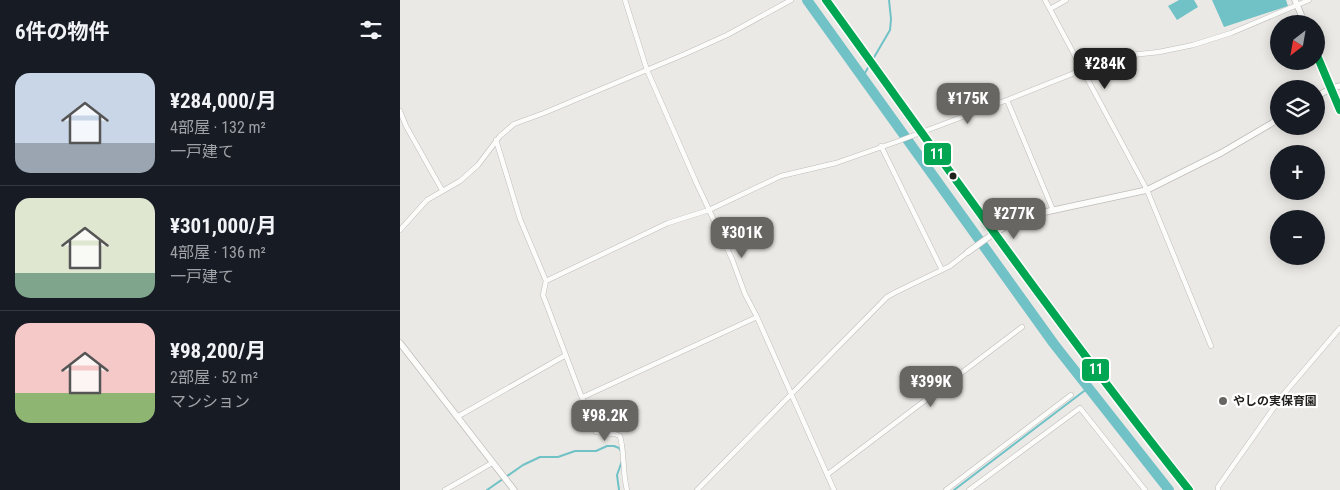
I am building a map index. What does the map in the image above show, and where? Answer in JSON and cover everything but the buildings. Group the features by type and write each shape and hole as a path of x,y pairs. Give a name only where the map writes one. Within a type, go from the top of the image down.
{"street":[{"path":"624,0 648,70 732,259 745,294 834,490"},
{"path":"400,230 427,200 460,181 472,171 504,130 514,124 648,70 727,34 791,0"},
{"path":"826,0 993,235 1189,490"},
{"path":"1044,0 1147,190 1211,346"},
{"path":"1050,9 1066,0"},
{"path":"546,281 668,223 709,210 781,176 836,163 896,142 1008,100 1082,69 1122,56 1159,52 1192,45 1231,33 1296,3 1309,0"},
{"path":"1296,3 1301,15"},
{"path":"1324,70 1340,110"},
{"path":"1325,92 1340,86"},
{"path":"1008,100 1053,210"},
{"path":"400,111 406,126 442,190"},
{"path":"697,490 888,297 950,266 1022,217 1147,190 1221,153 1270,124"},
{"path":"496,140 520,219 546,281 543,295 593,427 596,432 620,436 623,446 623,475 627,490"},
{"path":"882,146 942,270"},
{"path":"583,398 757,317"},
{"path":"828,474 1022,326"},
{"path":"1218,490 1218,486 1282,396 1340,328"},
{"path":"400,343 514,490"},
{"path":"457,417 566,355"},
{"path":"946,490 1072,395"},
{"path":"969,490 1080,408 1145,490"},
{"path":"445,490 492,463"}],"water":[{"path":"1179,0 1194,0 1198,7 1177,20 1168,6"},
{"path":"1212,0 1286,0 1288,6 1224,27"}],"waterway":[{"path":"807,0 1054,344 1169,490"},
{"path":"862,78 890,30 889,0"},
{"path":"954,490 1088,388"},
{"path":"487,490 523,465 540,457 558,457 575,451 596,451 607,446 619,448 622,453"},
{"path":"619,490 617,475 622,461"}],"transit line":[{"name":"11","path":"826,0 1095,369 1189,490"},
{"name":"11","path":"1323,70 1340,110"}],"place":[{"name":"やしの実保育園","path":"1223,401"}]}
